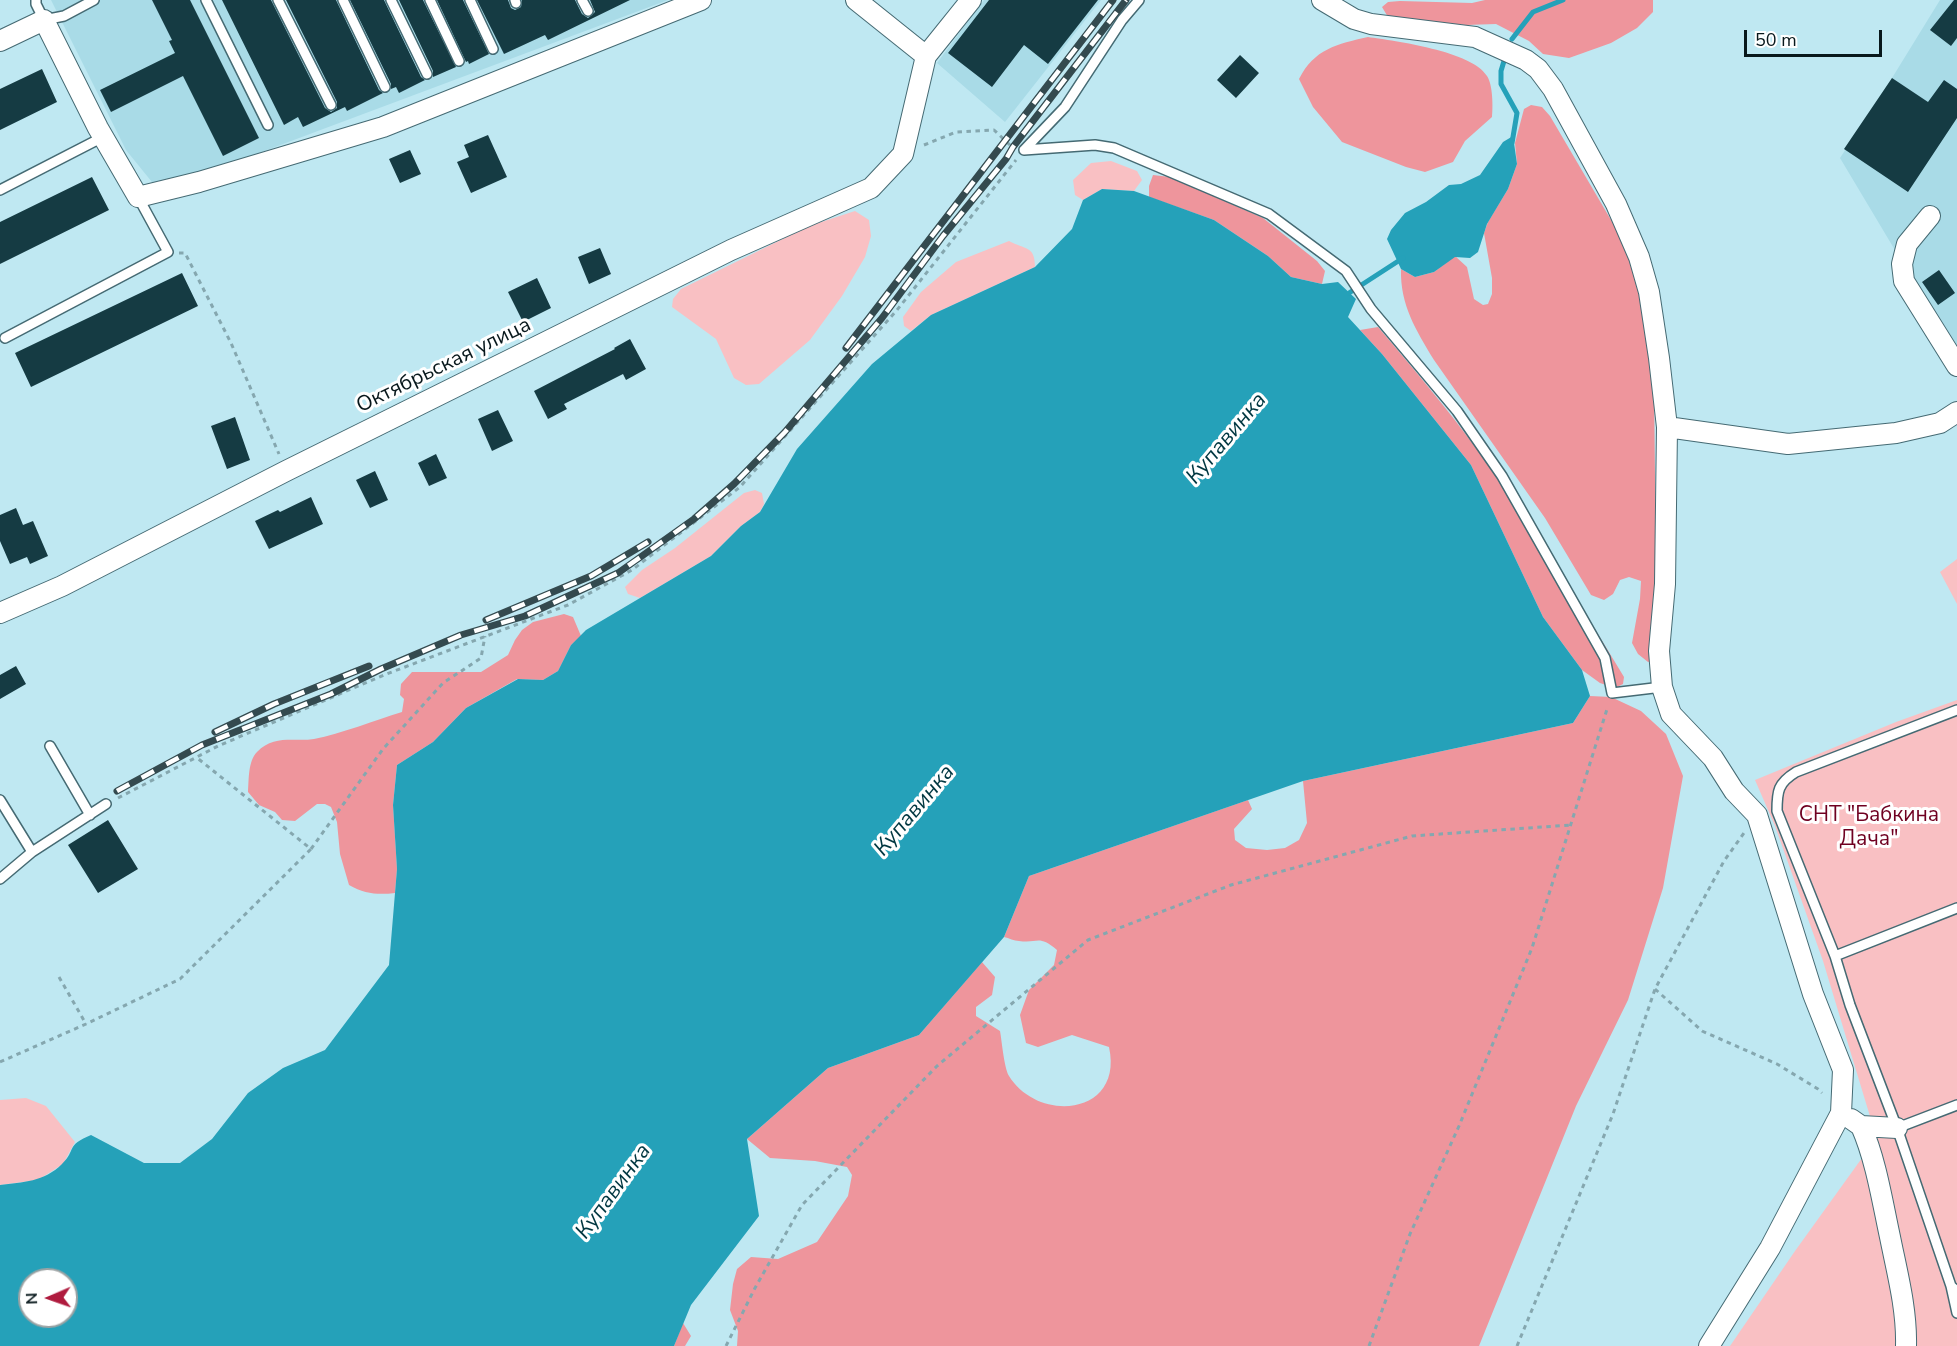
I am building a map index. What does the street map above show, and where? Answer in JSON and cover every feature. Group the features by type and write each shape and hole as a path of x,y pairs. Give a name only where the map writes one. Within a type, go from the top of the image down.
{"street":[{"path":"0,41 44,20 103,136 138,196 200,182 382,127 701,0"},
{"path":"856,0 926,57"},
{"path":"903,154 926,57 971,0"},
{"path":"1322,0 1354,19 1371,24 1474,37 1526,60 1538,69 1553,89 1616,204 1639,257 1649,292 1667,428 1665,584 1659,651 1662,687 1671,714 1713,758 1734,791 1756,815 1813,994 1843,1070 1841,1113 1770,1248 1709,1346"},
{"name":"Октябрьская улица","path":"0,613 62,586 286,471 731,250 871,188 903,154"},
{"path":"1930,216 1906,244 1902,264 1904,281 1957,366"},
{"path":"1667,428 1788,444 1896,433 1940,423 1957,412"},
{"path":"1841,1113 1861,1125 1897,1128"},
{"path":"1861,1125 1868,1142 1887,1222 1903,1302 1906,1346"}],"lane":[{"path":"36,0 44,20 64,16 94,0"},
{"path":"206,0 268,125"},
{"path":"278,0 331,105"},
{"path":"344,0 385,87"},
{"path":"391,0 427,74"},
{"path":"430,0 459,62"},
{"path":"470,0 493,48"},
{"path":"582,0 588,11"},
{"path":"1024,150 1065,106 1122,20 1139,0"},
{"path":"0,190 103,136"},
{"path":"1024,150 1095,145 1114,148 1269,214 1346,271 1371,309 1457,411 1502,476 1605,658 1612,693 1662,687"},
{"path":"5,338 168,252 138,196"},
{"path":"1957,710 1796,772 1783,780 1777,795 1777,811 1835,956 1850,1005 1954,1288 1957,1313"},
{"path":"50,746 90,814"},
{"path":"0,800 32,852"},
{"path":"0,879 32,852 106,804"},
{"path":"1835,956 1957,908"},
{"path":"1897,1128 1957,1105"}],"path":[{"path":"106,804 196,757 384,675 568,605 632,570 741,487 897,310 1024,150 1013,147 994,130 984,130 956,132 903,154"},
{"path":"168,252 185,253 231,343 286,471"},
{"path":"0,1062 180,979 311,849 383,748 443,683 481,658 485,636"},
{"path":"1369,1346 1410,1234 1459,1126 1532,948 1612,693"},
{"path":"196,757 311,849"},
{"path":"1517,1346 1613,1114 1655,989 1724,861 1756,815"},
{"path":"726,1346 755,1288 802,1205 937,1066 1088,940 1231,885 1412,836 1571,825"},
{"path":"60,977 86,1024"},
{"path":"1655,989 1702,1031 1777,1064 1818,1089 1841,1113"}],"shaded area":[{"path":"51,0 668,0 243,159 156,187 126,150"},
{"path":"984,0 1101,0 1005,122 937,63"},
{"path":"1485,0 1653,0 1653,12 1637,28 1611,43 1569,58 1543,54 1529,41 1496,24 1466,25 1388,17 1382,7 1388,2 1400,1 1472,3"},
{"path":"1940,0 1957,0 1957,354 1840,158"},
{"path":"1368,37 1450,54 1479,67 1487,76 1491,90 1492,117 1465,141 1453,162 1425,172 1342,142 1313,107 1299,79 1305,69 1319,54 1328,49"},
{"path":"1531,105 1542,107 1550,116 1621,237 1643,302 1654,384 1657,660 1648,662 1638,654 1632,643 1641,581 1629,577 1620,580 1613,594 1604,600 1591,595 1545,518 1434,360 1415,328 1403,294 1401,269 1415,277 1434,272 1455,256 1467,267 1474,299 1483,305 1488,304 1492,294 1492,278 1484,233 1508,189 1517,164 1515,143 1524,109"},
{"path":"1153,175 1170,177 1263,218 1317,261 1325,271 1322,284 1291,277 1268,256 1214,220 1149,197 1149,186"},
{"path":"1378,327 1478,451 1607,648 1624,677 1623,684 1615,688 1600,683 1582,670 1543,617 1471,465 1360,330"},
{"path":"564,614 573,617 581,636 571,645 558,671 543,680 517,679 466,708 433,742 397,765 393,805 397,869 395,893 372,893 349,885 340,854 337,822 331,807 317,804 295,821 282,820 275,812 259,805 248,792 252,760 264,746 277,741 324,737 402,712 404,699 400,695 401,684 412,672 481,672 508,655 522,630 533,622"},
{"path":"1590,696 1611,697 1641,711 1666,734 1683,776 1663,888 1628,1000 1576,1106 1479,1346 737,1346 738,1331 730,1310 737,1269 751,1257 778,1259 817,1242 848,1196 852,1175 847,1167 815,1161 770,1158 747,1139 828,1068 919,1035 982,962 995,977 992,995 976,1007 976,1016 1000,1031 1007,1072 1023,1091 1039,1101 1058,1106 1076,1105 1092,1099 1104,1087 1110,1070 1109,1047 1072,1035 1038,1047 1026,1043 1020,1015 1029,990 1054,965 1057,950 1042,941 1025,942 1004,937 1029,876 1248,800 1252,809 1234,829 1235,840 1246,848 1267,850 1285,848 1299,840 1307,823 1303,781 1573,723"},
{"path":"683,1323 691,1336 685,1346 674,1346"}],"green space":[{"path":"1111,161 1137,171 1142,180 1134,191 1102,189 1083,200 1075,195 1073,180 1091,163"},
{"path":"855,211 869,220 871,236 865,257 842,296 810,340 759,384 746,385 734,378 716,339 672,307 673,299 681,289 809,226"},
{"path":"1009,241 1031,251 1035,267 931,315 911,331 904,326 903,317 921,292 956,262"},
{"path":"755,490 762,493 764,504 760,512 741,526 711,556 640,598 628,594 625,587 642,570 675,548 744,493"},
{"path":"1957,559 1957,604 1940,572"},
{"name":"СНТ \"Бабкина Дача\"","path":"1957,700 1957,1346 1730,1346 1862,1158 1872,1123 1823,961 1775,826 1755,780 1896,722"},
{"path":"26,1098 46,1106 75,1142 63,1164 38,1180 0,1185 0,1100"}],"water":[{"path":"1513,136 1517,164 1508,189 1487,224 1478,252 1470,258 1455,257 1434,272 1415,277 1401,269 1387,239 1391,230 1405,213 1426,202 1449,185 1461,184 1480,175 1503,142"},
{"name":"Купавинка","path":"1102,189 1134,191 1214,220 1268,256 1291,277 1322,284 1338,282 1356,299 1348,317 1382,354 1471,465 1543,617 1582,670 1590,696 1573,723 1303,781 1029,876 1004,937 919,1035 828,1068 747,1139 759,1216 691,1305 674,1346 0,1346 0,1185 41,1178 62,1164 74,1145 91,1135 144,1163 180,1163 212,1139 248,1093 283,1068 325,1050 389,965 397,869 393,805 397,765 433,742 466,708 518,679 543,680 558,671 571,645 586,630 711,556 741,526 760,512 797,449 872,364 931,315 1035,267 1072,229 1083,200"}],"building":[{"path":"152,0 190,0 259,138 223,156 183,76 111,112 100,90 175,53 169,41 172,40"},
{"path":"222,0 271,0 325,108 331,112 337,108 337,102 286,0 336,0 379,90 383,93 347,111 345,107 303,127 298,117 284,125"},
{"path":"350,0 384,0 421,77 425,80 399,93 396,87 391,89 391,84"},
{"path":"399,0 423,0 456,67 433,77 433,71"},
{"path":"437,0 463,0 489,54 469,64 468,61 466,62"},
{"path":"477,0 508,0 511,8 515,10 521,7 522,0 575,0 582,14 588,18 595,12 590,0 630,0 548,40 545,35 504,54"},
{"path":"989,0 1098,0 1048,64 1024,45 992,87 948,53"},
{"path":"1954,0 1957,0 1957,38 1951,46 1930,30"},
{"path":"1240,55 1259,73 1236,98 1217,80"},
{"path":"42,69 57,102 0,130 0,89"},
{"path":"1892,78 1928,102 1944,80 1957,89 1957,118 1908,192 1844,149"},
{"path":"488,135 507,177 471,193 457,162 469,157 464,145"},
{"path":"410,150 421,174 400,183 389,159"},
{"path":"92,177 109,210 0,264 0,222"},
{"path":"600,248 611,274 589,284 578,257"},
{"path":"1939,270 1955,293 1938,305 1922,282"},
{"path":"182,273 198,306 31,387 15,353"},
{"path":"537,278 551,308 523,322 508,292"},
{"path":"630,339 646,369 626,380 623,374 564,404 567,409 548,419 534,391"},
{"path":"498,410 513,441 492,451 478,419"},
{"path":"235,417 250,460 227,469 211,426"},
{"path":"436,454 447,478 429,486 418,463"},
{"path":"375,471 388,500 370,508 356,480"},
{"path":"311,497 323,524 269,549 255,521"},
{"path":"16,508 23,525 33,521 48,556 30,564 27,557 10,564 0,541 0,515"},
{"path":"16,666 26,684 0,699 0,675"},
{"path":"108,820 138,869 98,893 68,845"}],"waterway":[{"path":"1512,39 1533,12 1563,0"},
{"path":"1504,61 1501,84 1517,113 1512,143"},
{"path":"1349,293 1403,258"}],"railway":[{"path":"846,348 1113,0"},
{"path":"117,791 202,745 331,694 381,669 461,635 525,616 618,573 694,519 734,484 785,432 882,318 1126,0"},
{"path":"486,620 591,576 648,542"},
{"path":"215,732 274,704 369,666"}]}
